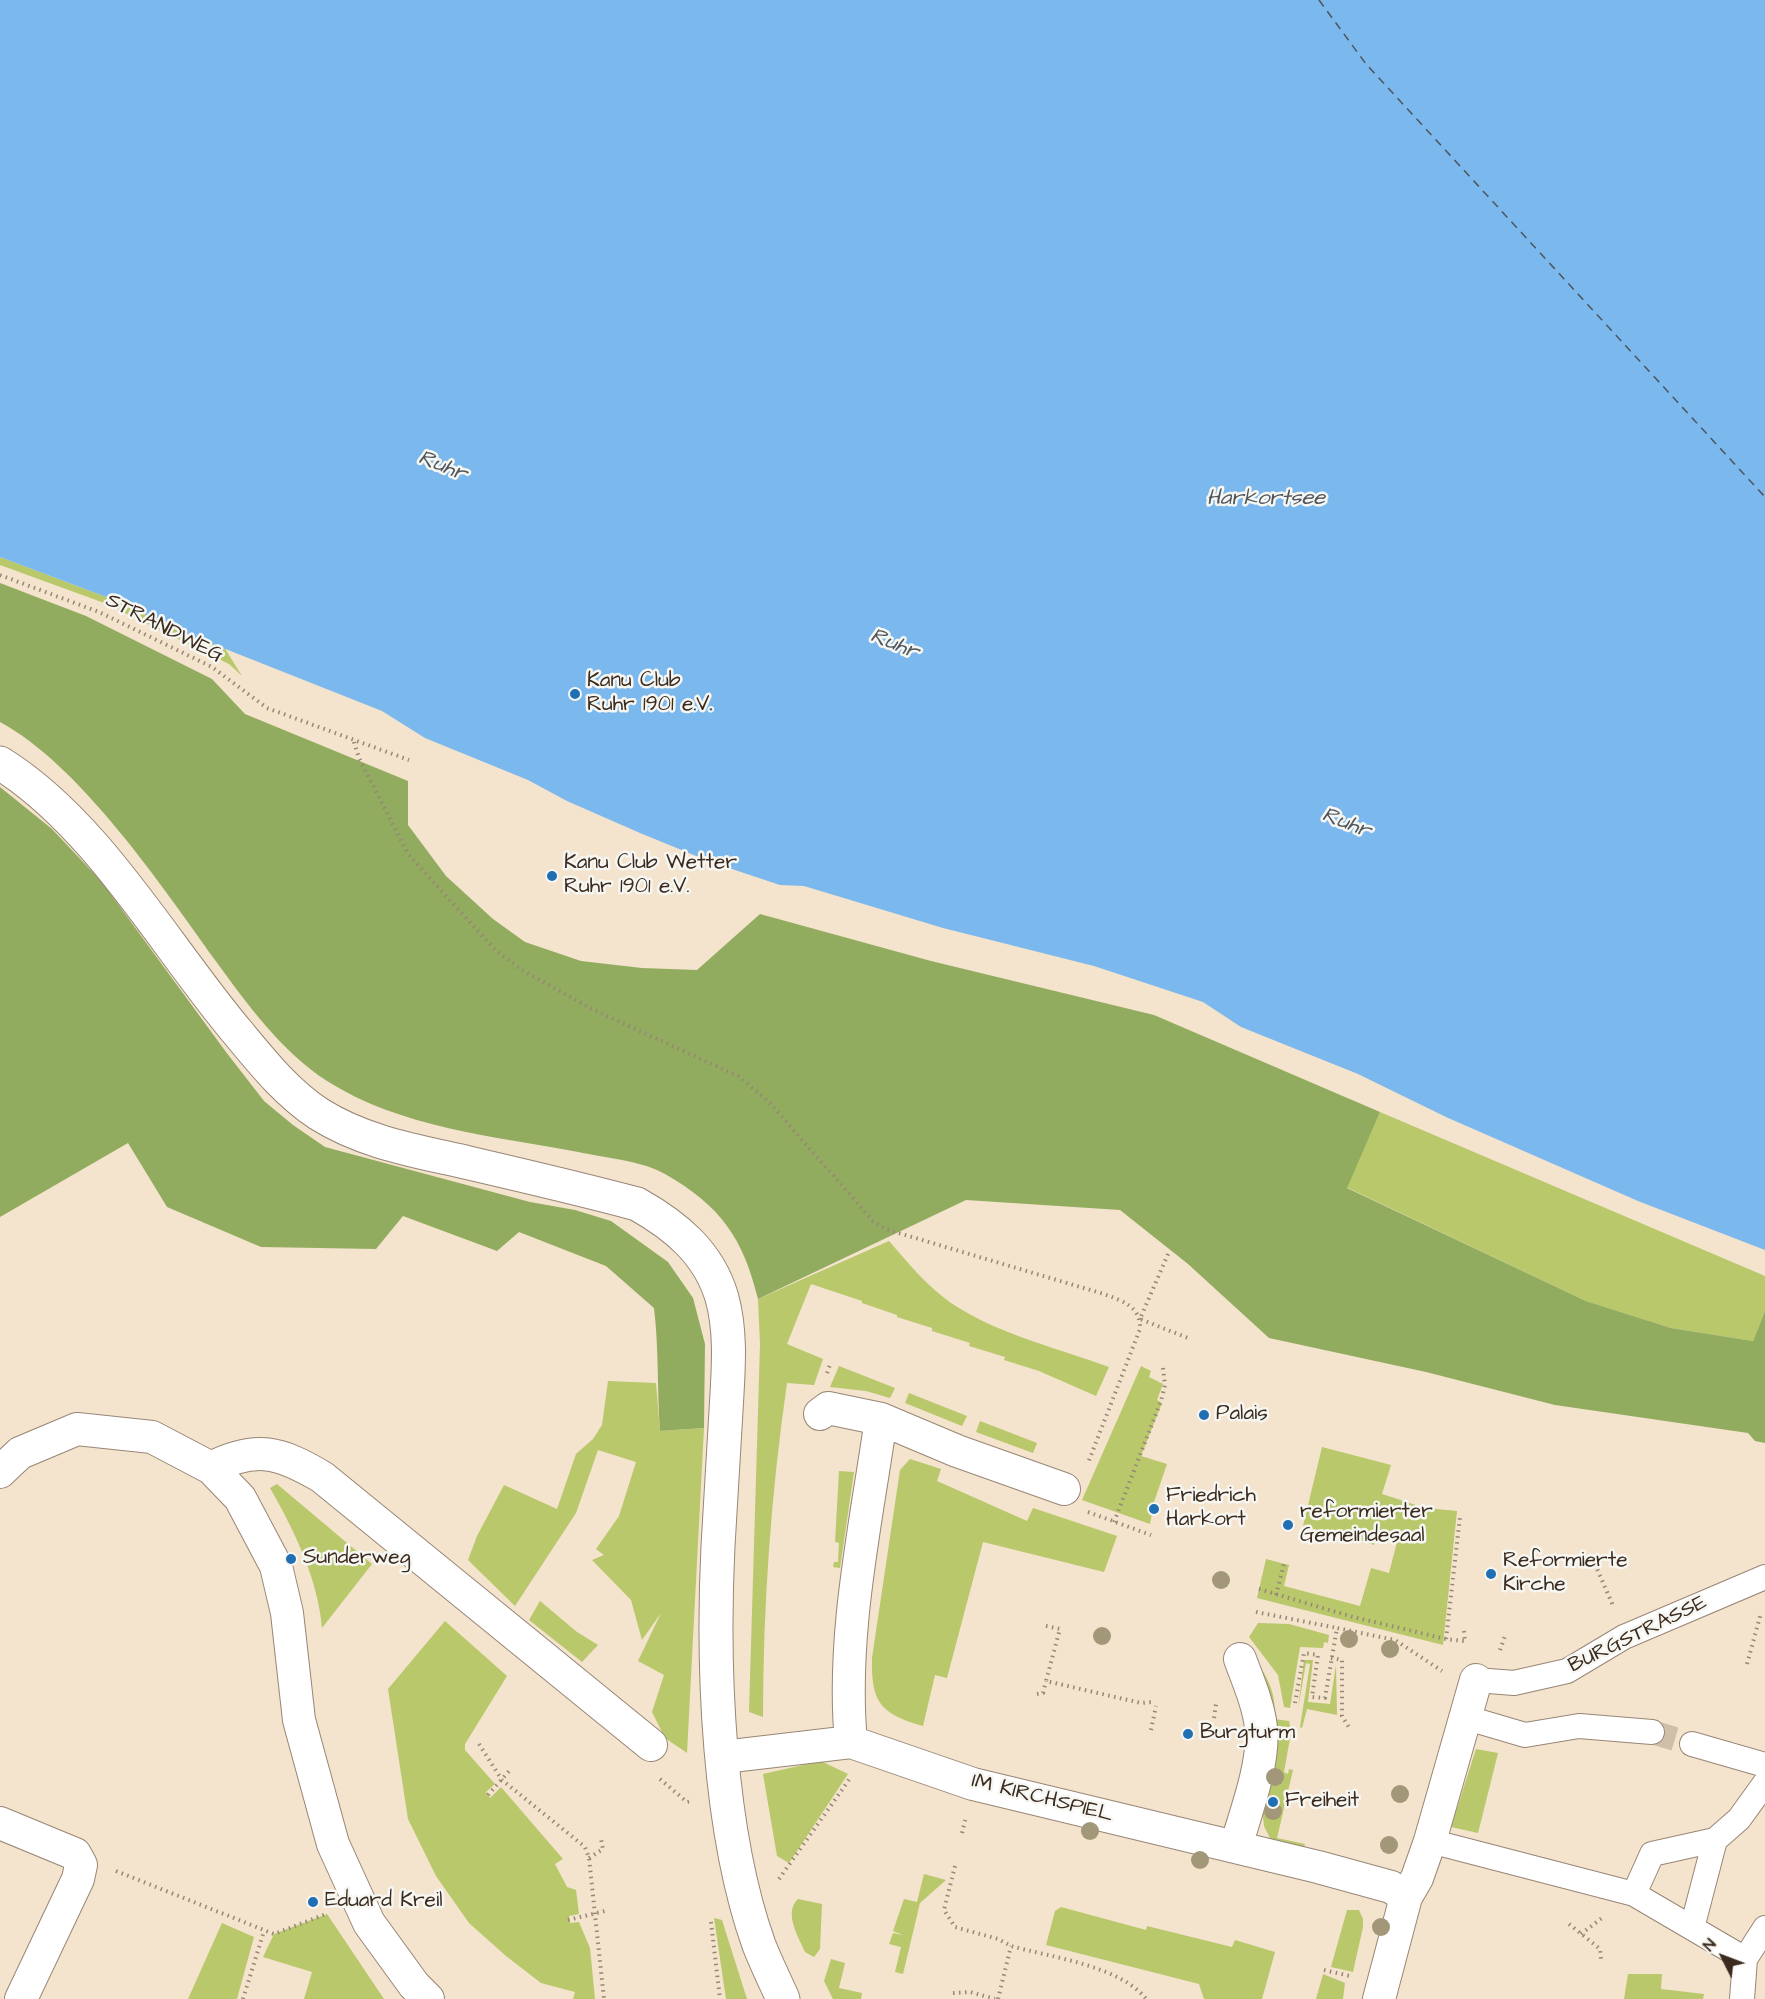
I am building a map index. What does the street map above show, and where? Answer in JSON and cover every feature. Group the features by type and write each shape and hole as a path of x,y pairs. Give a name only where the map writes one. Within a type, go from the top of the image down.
{"main road":[{"path":"0,763 43,796 78,831 125,884 222,1015 267,1068 293,1094 318,1113 348,1130 396,1147 637,1204 665,1220 705,1259 717,1284 727,1327 728,1366 716,1592 726,1793 743,1886 759,1945 783,1999"}],"street":[{"path":"820,1414 828,1408 881,1419 957,1451 1064,1489"},
{"path":"862,1745 848,1703 856,1588 881,1419"},
{"path":"0,1472 20,1453 77,1429 152,1437 211,1468 240,1498 276,1566 287,1613 299,1720 333,1844 369,1923 414,1986 428,1999"},
{"path":"211,1468 235,1456 261,1452 293,1459 322,1477 651,1745"},
{"name":"BURGSTRASSE","path":"1476,1680 1514,1683 1567,1671 1624,1637 1765,1577"},
{"path":"1236,1846 1260,1753 1261,1728 1256,1703 1240,1659"},
{"path":"1379,1999 1406,1897 1417,1878 1430,1841 1476,1680"},
{"path":"1464,1718 1525,1735 1579,1726 1652,1732"},
{"path":"1692,1744 1765,1765"},
{"name":"IM KIRCHSPIEL","path":"723,1757 862,1745 973,1784 1236,1846 1391,1887 1406,1897"},
{"path":"1634,1894 1652,1854 1715,1840 1739,1820 1765,1783"},
{"path":"0,1823 75,1854 81,1865 78,1878 21,1999"},
{"path":"1692,1928 1715,1840"},
{"path":"1430,1841 1634,1894 1745,1959"},
{"path":"1742,1999 1745,1959 1765,1928"}],"path":[{"name":"STRANDWEG","path":"0,575 99,612 212,667 267,708 354,742 409,760"},
{"path":"354,742 359,758 408,854 496,951 513,964 592,1009 738,1076 768,1101 873,1221 885,1229 1104,1294 1126,1303 1140,1319 1188,1338"},
{"path":"1151,1535 1076,1506 1071,1495 1064,1489 1079,1482 1084,1474 1140,1329 1140,1319 1168,1254"},
{"path":"1114,1522 1161,1401 1165,1385 1163,1368"},
{"path":"1446,1639 1460,1517"},
{"path":"1276,1595 1284,1564"},
{"path":"1595,1564 1624,1637"},
{"path":"1260,1589 1353,1617 1446,1639 1464,1636"},
{"path":"1747,1664 1764,1602"},
{"path":"1256,1612 1395,1640 1443,1671 1476,1680"},
{"path":"1037,1694 1043,1693 1060,1629 1046,1626"},
{"path":"1293,1714 1304,1653 1318,1655 1312,1697 1325,1698 1337,1628"},
{"path":"1504,1642 1505,1636"},
{"path":"1331,1658 1342,1660 1342,1716 1350,1729"},
{"path":"1046,1681 1141,1704 1152,1702"},
{"path":"1214,1698 1217,1706 1214,1718"},
{"path":"1151,1730 1156,1706"},
{"path":"479,1744 502,1780 585,1847 590,1858 604,1999"},
{"path":"651,1745 641,1763 687,1802 726,1793"},
{"path":"753,1920 862,1745"},
{"path":"488,1795 511,1769"},
{"path":"590,1858 603,1849 601,1839"},
{"path":"75,1854 274,1934 327,1914 352,1888"},
{"path":"955,1866 944,1910 955,1927 998,1939 1011,1947 1100,1970 1141,1992 1146,1999"},
{"path":"568,1920 605,1911"},
{"path":"1569,1924 1600,1949 1601,1959"},
{"path":"243,1999 264,1930"},
{"path":"953,1993 970,1992 997,1999 1011,1947"}],"green space":[{"path":"0,557 117,601 175,629 224,647 242,676 229,664 107,604 0,565"},
{"path":"0,583 86,616 212,679 245,714 408,781 408,825 446,876 493,919 525,942 581,961 642,968 697,970 760,914 931,961 1154,1015 1380,1112 1347,1188 1586,1301 1671,1328 1753,1341 1765,1311 1765,1443 1755,1441 1748,1433 1555,1405 1426,1372 1269,1338 1188,1264 1120,1210 966,1200 758,1299 745,1258 727,1226 701,1198 665,1174 634,1162 481,1135 417,1120 356,1097 327,1081 295,1056 252,1010 118,829 60,767 30,742 0,722"},
{"path":"0,787 52,829 101,881 264,1101 293,1125 325,1147 530,1202 575,1210 611,1221 668,1262 693,1298 705,1344 704,1428 660,1431 654,1308 606,1266 519,1232 497,1251 403,1216 376,1249 261,1247 167,1207 128,1143 0,1217"},
{"path":"1380,1112 1765,1276 1765,1311 1753,1341 1671,1328 1586,1301 1346,1187"},
{"path":"889,1241 934,1289 969,1314 1007,1332 1109,1367 1096,1396 1039,1371 1004,1360 1005,1357 969,1346 970,1343 932,1331 932,1328 811,1284 787,1344 823,1359 814,1385 787,1383 776,1466 769,1550 764,1633 763,1717 749,1712 760,1344 758,1299"},
{"path":"839,1366 895,1388 890,1398 866,1391 830,1387"},
{"path":"1141,1366 1151,1371 1149,1377 1163,1384 1157,1400 1162,1403 1141,1456 1167,1464 1154,1502 1150,1524 1082,1500"},
{"path":"608,1381 656,1383 660,1431 704,1428 687,1753 665,1738 652,1712 664,1675 638,1661 661,1613 642,1640 631,1600 592,1560 604,1555 596,1549 619,1516 636,1462 598,1450 576,1513 515,1606 468,1560 477,1536 504,1485 557,1509 576,1454 593,1439 602,1425"},
{"path":"909,1393 967,1416 962,1426 905,1403"},
{"path":"980,1421 1037,1443 1033,1453 976,1432"},
{"path":"1322,1447 1391,1465 1382,1494 1425,1508 1457,1511 1443,1645 1257,1598 1266,1559 1289,1565 1284,1586 1360,1606 1371,1568 1389,1573 1397,1542 1376,1537 1374,1545 1335,1531 1333,1534 1303,1526"},
{"path":"910,1459 941,1469 937,1481 1027,1521 1033,1508 1117,1536 1104,1572 983,1542 947,1678 935,1675 923,1726 897,1716 881,1704 876,1696 872,1673 872,1658 900,1470"},
{"path":"839,1471 854,1472 840,1568 833,1567 834,1562 838,1562 839,1543 835,1542"},
{"path":"277,1484 372,1564 322,1628 316,1591 304,1555 270,1488"},
{"path":"540,1601 577,1632 598,1645 582,1662 529,1620"},
{"path":"445,1621 507,1676 465,1744 465,1750 495,1784 486,1792 490,1798 501,1787 563,1859 555,1864 567,1887 576,1890 579,1914 569,1916 570,1923 579,1922 590,1948 595,1999 573,1999 575,1992 541,1983 469,1923 436,1876 408,1819 388,1689"},
{"path":"1258,1623 1289,1624 1329,1635 1328,1643 1324,1642 1323,1648 1300,1647 1290,1708 1284,1707 1278,1675 1249,1637"},
{"path":"1246,1647 1268,1680 1274,1698 1274,1719 1289,1721 1292,1727 1284,1772 1288,1774 1289,1769 1293,1770 1277,1838 1305,1844 1302,1854 1272,1842 1264,1826"},
{"path":"1304,1660 1313,1660 1308,1702 1330,1704 1336,1665 1337,1715 1307,1709 1302,1728 1300,1727 1310,1664 1306,1663 1298,1709"},
{"path":"1476,1749 1498,1753 1478,1833 1451,1827"},
{"path":"821,1761 848,1774 789,1863 777,1856 763,1774"},
{"path":"924,1874 946,1880 920,1903 903,1974 895,1972 901,1947 889,1944 893,1933 903,1935 893,1931 904,1899 917,1902"},
{"path":"798,1899 822,1904 820,1949 814,1957 805,1952 796,1933 792,1911"},
{"path":"1061,1907 1146,1930 1147,1926 1232,1947 1235,1940 1275,1952 1262,1999 1204,1999 1199,1984 1046,1945 1055,1911"},
{"path":"1347,1910 1359,1910 1363,1919 1353,1972 1331,1967"},
{"path":"327,1914 384,1999 304,1999 312,1972 263,1957 274,1934"},
{"path":"714,1918 722,1920 747,1999 726,1999"},
{"path":"222,1923 254,1937 237,1999 188,1999"},
{"path":"831,1959 845,1963 839,1988 862,1993 861,1999 833,1999 824,1981"},
{"path":"1323,1974 1345,1983 1343,1999 1316,1999"},
{"path":"1628,1974 1662,1974 1661,1989 1704,1994 1703,1999 1624,1999"}],"water":[{"name":"Harkortsee","path":"0,0 1765,0 1765,1250 1638,1201 1446,1117 1358,1074 1241,1027 1203,1002 1094,966 943,928 804,886 780,885 711,862 567,801 528,780 425,738 382,711 175,629 117,601 0,557"}],"ferry route":[{"path":"1319,0 1366,64 1765,497"}],"tunnel":[{"path":"1652,1732 1692,1744"}],"place":[{"name":"Kanu Club Ruhr 1901 e.V.","path":"575,694"},
{"name":"Kanu Club Wetter Ruhr 1901 e.V.","path":"552,876"},
{"name":"Palais","path":"1204,1415"},
{"name":"Friedrich Harkort","path":"1154,1509"},
{"name":"reformierter Gemeindesaal","path":"1288,1525"},
{"name":"Sunderweg","path":"291,1559"},
{"name":"Reformierte Kirche","path":"1491,1574"},
{"name":"Burgturm","path":"1188,1734"},
{"name":"Freiheit","path":"1273,1802"},
{"name":"Eduard Kreil","path":"313,1902"}],"water label":[{"name":"Ruhr","path":"442,467"},
{"name":"Ruhr","path":"894,645"},
{"name":"Ruhr","path":"1346,824"}]}
